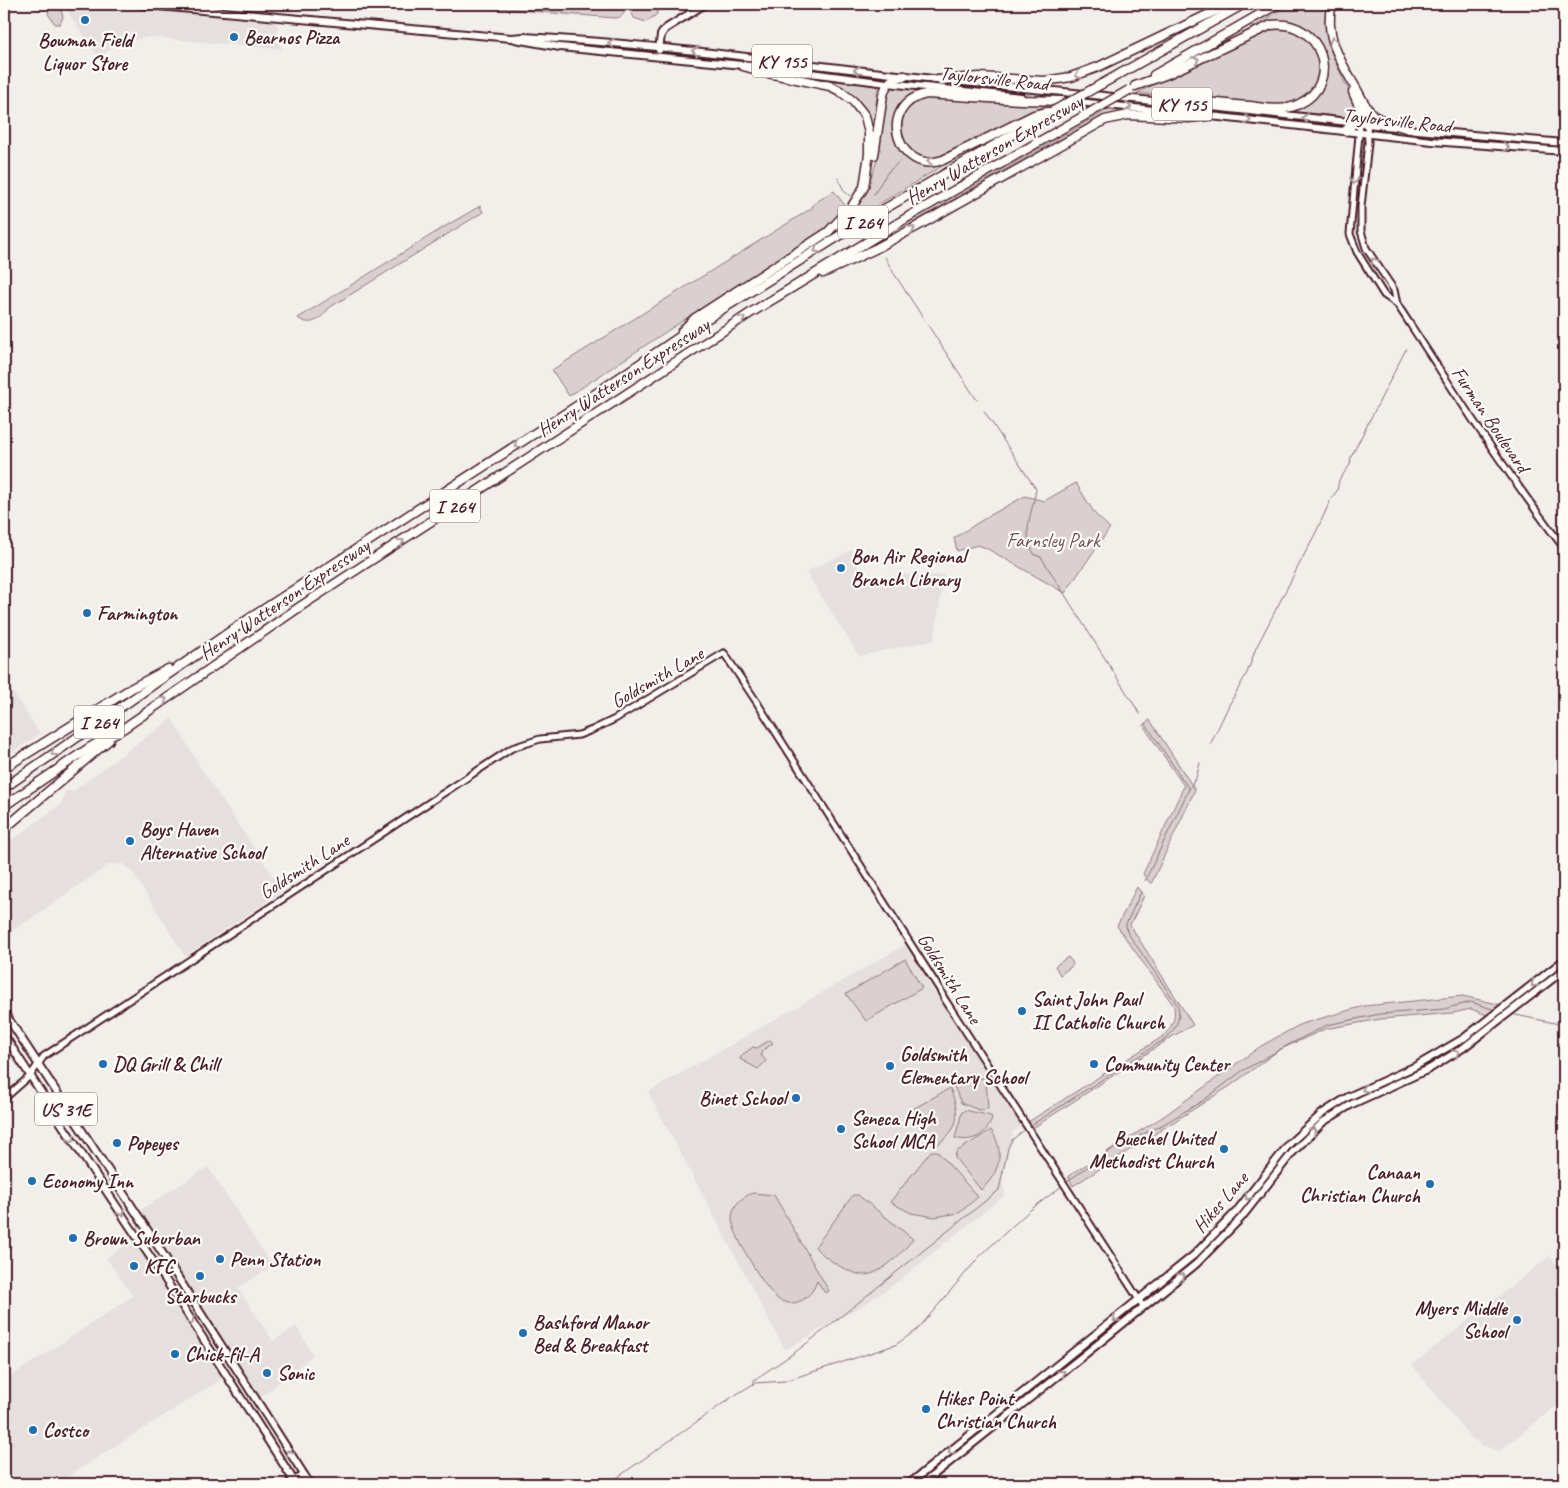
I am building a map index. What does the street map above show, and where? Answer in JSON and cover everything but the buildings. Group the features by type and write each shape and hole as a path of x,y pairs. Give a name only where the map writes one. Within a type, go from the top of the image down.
{"highway":[{"path":"940,80 978,77 1044,81 1071,77 1098,67 1230,4"},
{"name":"Henry Watterson Expressway","path":"4,788 195,656 366,542 589,398 674,340 847,231 1055,110 1244,4"},
{"name":"Henry Watterson Expressway","path":"4,806 89,748 124,728 301,606 790,289 913,214 1278,4"},
{"path":"1332,4 1330,33 1335,49 1364,104 1372,114 1391,124 1410,129"},
{"path":"1132,88 1170,73 1271,25 1287,25 1305,32 1316,42 1321,55 1322,69 1320,81 1311,96 1297,106 1280,109 1185,100 1169,103"},
{"path":"674,340 695,318 834,226 856,202 864,187 870,146 869,134 864,116 853,101 830,86 743,66"},
{"path":"1347,74 1360,107 1360,124"},
{"path":"866,178 872,166 883,95 888,83 894,78 905,76"},
{"path":"1055,110 1034,115 943,160 935,162 924,161 911,156 902,146 897,133 897,123 901,110 912,99 926,94 1062,101"},
{"path":"1360,107 1360,124"},
{"path":"790,289 916,228 1106,120 1128,115 1189,118 1208,116"},
{"path":"1345,131 1360,124"},
{"path":"4,768 132,688 195,656"},
{"path":"4,829 124,728"}],"main road":[{"name":"Taylorsville Road","path":"136,4 511,38 566,39 659,47 940,80 1360,124 1564,143"},
{"path":"658,56 661,35 664,29 705,4"},
{"name":"Taylorsville Road","path":"511,38 567,47 772,68 888,83 1359,132 1432,142 1564,151"},
{"path":"772,68 802,67 807,63"},
{"name":"Hikes Lane","path":"909,1484 1139,1300 1208,1242 1241,1206 1289,1144 1323,1113 1348,1097 1402,1073 1464,1038 1564,960"},
{"name":"Hikes Lane","path":"922,1484 1143,1306 1176,1282 1241,1218 1292,1153 1323,1122 1352,1104 1429,1069 1463,1048 1564,970"},
{"name":"US 31E","path":"4,1012 310,1484"},
{"name":"US 31E","path":"4,1035 165,1279 295,1482"},
{"path":"93,1169 104,1165"}],"street":[{"name":"Furman Boulevard","path":"1360,124 1350,234 1357,252 1384,295 1397,304"},
{"name":"Furman Boulevard","path":"1360,124 1368,134 1360,231 1366,248 1394,290 1397,304 1487,442 1564,548"},
{"name":"Goldsmith Lane","path":"4,1099 30,1076 44,1056 512,748 540,739 578,734 592,730 724,654 756,701 1060,1180 1143,1306"},
{"path":"287,1484 295,1482 304,1475"}],"shaded area":[{"path":"428,4 702,4 577,17"},
{"path":"72,5 274,20 277,24 282,49 147,37 122,42 98,57 66,9"},
{"path":"852,550 864,582 899,575 944,575 934,640 859,656 806,572"},
{"path":"4,679 40,734 4,757"},
{"name":"Boys Haven Alternative School","path":"172,718 200,767 283,891 185,956 133,873 123,864 108,865 4,937 4,846 62,803 65,791 73,791"},
{"path":"907,944 934,992 1022,1126 1013,1132 1002,1180 1005,1195 892,1286 785,1350 648,1092"},
{"path":"208,1167 272,1266 238,1288 273,1341 296,1326 313,1355 261,1397 142,1213 142,1209"},
{"path":"134,1240 223,1378 56,1484 4,1484 4,1381 133,1296 106,1258"},
{"name":"Myers Middle School","path":"1550,1256 1564,1275 1564,1400 1499,1451 1484,1446 1471,1438 1412,1365"}],"green space":[{"path":"51,4 60,6 63,17 60,24 55,24 48,14"},
{"path":"452,4 626,4 623,14 620,17 614,18"},
{"path":"632,4 657,4 657,14 646,22 634,18 631,11"},
{"path":"1291,4 1327,4 1325,17 1329,43 1338,68 1355,104 1354,118 1288,111 1297,108 1323,81 1315,38 1301,27 1292,23 1274,22 1235,38"},
{"path":"1277,27 1300,33 1307,39 1317,55 1319,64 1316,82 1312,90 1298,101 1275,106 1137,93 1256,34"},
{"path":"824,80 878,85 873,133 865,114 832,83"},
{"path":"888,86 920,90 920,92 906,102 896,116 893,132 895,140 904,152 919,162 969,150 839,228 860,201 872,175 877,160"},
{"path":"925,97 1046,105 939,157 930,158 916,155 906,147 903,141 901,121 905,110 909,106"},
{"path":"1109,109 1130,112 1121,113 888,238 908,225"},
{"path":"834,191 844,204 837,217 824,229 569,396 552,370 812,208 813,204"},
{"path":"480,206 483,212 329,308 319,319 307,322 298,318 444,227"},
{"name":"Farnsley Park","path":"1076,483 1095,514 1110,528 1065,593 986,548 978,545 957,551 954,538 987,517 1025,496 1044,501"},
{"path":"1150,720 1195,790 1151,884 1143,874 1184,786 1143,725"},
{"path":"1137,887 1144,896 1130,925 1193,1025 1033,1128 1028,1122 1162,1037 1172,1023 1174,1006 1117,926"},
{"path":"1068,957 1073,963 1072,966 1060,975 1055,966"},
{"path":"905,959 922,988 866,1021 846,994"},
{"path":"1463,996 1502,1005 1489,1016 1471,1009 1453,1013 1381,1019 1325,1029 1279,1050 1230,1086 1073,1186 1068,1176 1164,1116 1261,1046 1301,1024 1364,1006"},
{"path":"770,1040 773,1043 762,1051 761,1055 766,1061 758,1069 740,1059 742,1055 753,1047 757,1048"},
{"path":"982,1078 986,1080 988,1109 979,1110 961,1103 953,1084"},
{"path":"950,1088 956,1107 956,1122 949,1134 934,1147 912,1113 913,1109"},
{"path":"965,1110 991,1116 992,1119 982,1134 967,1140 955,1138 962,1112"},
{"path":"991,1130 998,1146 998,1162 992,1177 981,1190 955,1158 956,1152"},
{"path":"931,1151 937,1151 978,1197 959,1213 935,1217 911,1213 890,1202"},
{"path":"753,1193 774,1195 829,1291 825,1293 817,1281 815,1287 807,1296 802,1300 791,1303 779,1300 766,1286 737,1236 732,1218 738,1202"},
{"path":"853,1195 858,1195 913,1239 886,1266 866,1275 853,1273 839,1266 815,1247"}],"waterway":[{"path":"874,194 887,173 900,161"},
{"path":"838,178 844,191 850,196"},
{"path":"885,257 977,400"},
{"path":"1210,745 1247,673 1256,648 1332,497 1337,491 1339,480 1350,465 1351,457 1406,349"},
{"path":"984,411 1036,489 1028,531 1028,539 1035,555 1043,560 1140,714"},
{"path":"1145,723 1189,789 1145,881"},
{"path":"1189,789 1196,778 1200,763"},
{"path":"1030,1126 1165,1039 1172,1032 1176,1024 1179,1016 1178,1006 1127,932 1126,924 1141,892"},
{"path":"1065,1183 1114,1148 1164,1124 1204,1100 1242,1071 1327,1025 1380,1014 1444,1009 1471,1002 1495,1010"},
{"path":"1511,1014 1564,1025"},
{"path":"754,1383 754,1380 824,1330 999,1190 1008,1148 1012,1140 1023,1131"},
{"path":"608,1484 755,1383 785,1381 895,1345 917,1330 980,1256 1029,1211 1062,1186"}],"place":[{"name":"Bowman Field Liquor Store","path":"85,20"},
{"name":"Bearnos Pizza","path":"234,37"},
{"name":"Bon Air Regional Branch Library","path":"841,568"},
{"name":"Farmington","path":"87,613"},
{"name":"Boys Haven Alternative School","path":"130,841"},
{"name":"Saint John Paul II Catholic Church","path":"1022,1011"},
{"name":"DQ Grill & Chill","path":"103,1064"},
{"name":"Community Center","path":"1094,1064"},
{"name":"Goldsmith Elementary School","path":"890,1066"},
{"name":"Binet School","path":"796,1098"},
{"name":"Seneca High School MCA","path":"841,1129"},
{"name":"Popeyes","path":"117,1143"},
{"name":"Buechel United Methodist Church","path":"1224,1149"},
{"name":"Economy Inn","path":"32,1181"},
{"name":"Canaan Christian Church","path":"1430,1184"},
{"name":"Brown Suburban","path":"73,1238"},
{"name":"Penn Station","path":"220,1259"},
{"name":"KFC","path":"134,1266"},
{"name":"Starbucks","path":"200,1276"},
{"name":"Myers Middle School","path":"1517,1320"},
{"name":"Bashford Manor Bed & Breakfast","path":"523,1333"},
{"name":"Chick-fil-A","path":"175,1354"},
{"name":"Sonic","path":"267,1373"},
{"name":"Hikes Point Christian Church","path":"926,1409"},
{"name":"Costco","path":"33,1430"}]}
